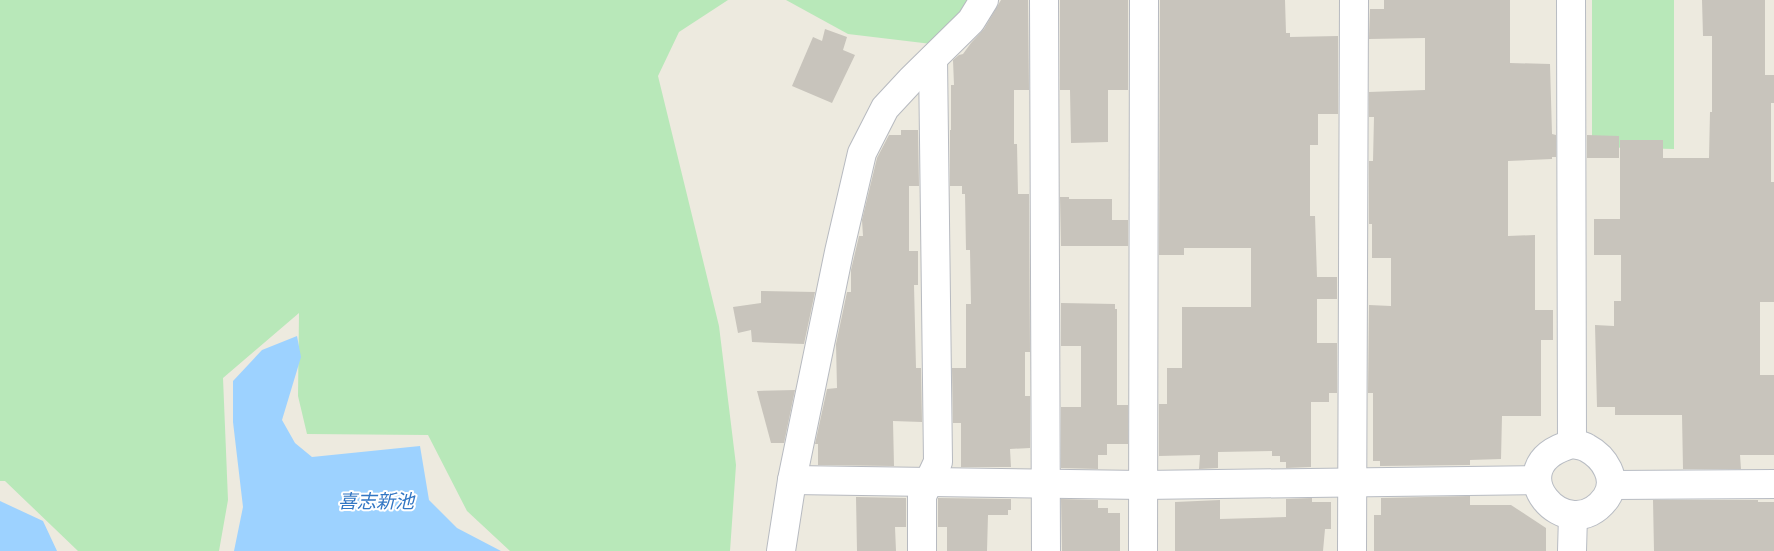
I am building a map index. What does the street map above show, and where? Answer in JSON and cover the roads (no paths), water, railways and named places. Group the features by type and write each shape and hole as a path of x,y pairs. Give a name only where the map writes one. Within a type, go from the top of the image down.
{"street":[{"path":"781,551 792,480 839,252 862,153 885,108 971,21 984,0"},
{"path":"1044,0 1046,551"},
{"path":"1143,551 1144,0"},
{"path":"1352,551 1354,0"},
{"path":"1571,0 1572,444"},
{"path":"922,551 922,496 938,462 933,59"},
{"path":"1572,444 1585,447 1599,456 1609,469 1612,485 1607,498 1597,508 1586,515 1572,516 1559,512 1548,504 1539,493 1536,480 1540,466 1548,455 1559,448 1572,444"},
{"path":"792,480 1143,485 1536,480"},
{"path":"1612,485 1774,484"},
{"path":"1572,516 1572,551"}],"water":[{"name":"喜志新池","path":"297,336 301,357 282,420 295,443 312,457 420,446 429,500 457,528 501,551 234,551 243,507 233,422 233,381 262,350"},
{"path":"0,501 43,521 57,551 0,551"}]}
